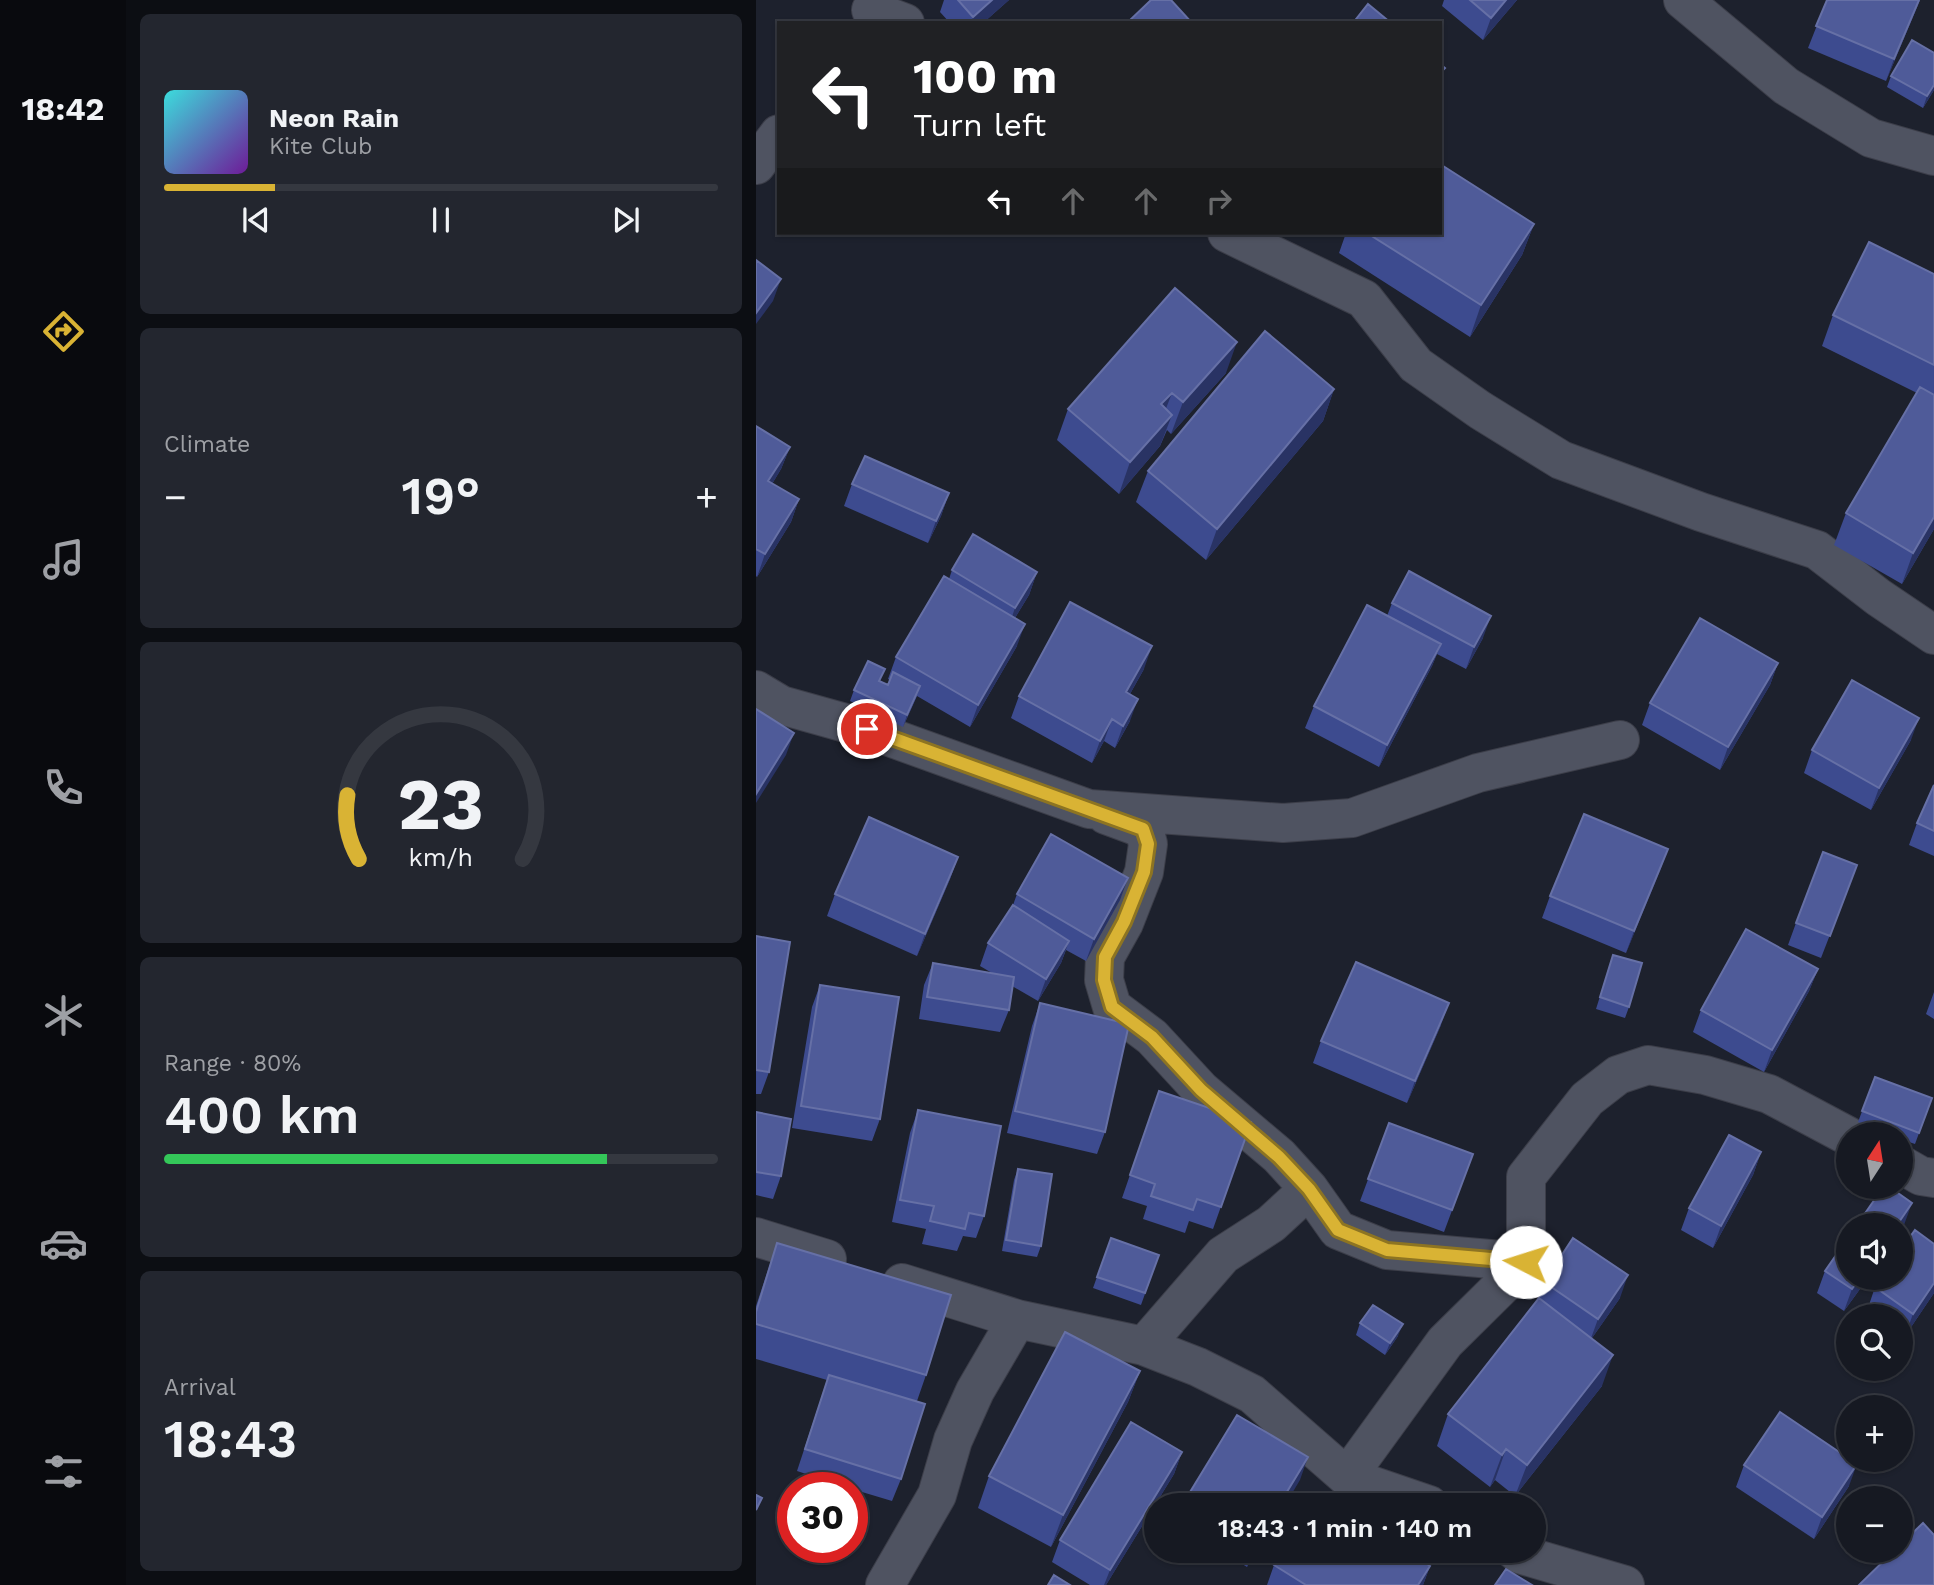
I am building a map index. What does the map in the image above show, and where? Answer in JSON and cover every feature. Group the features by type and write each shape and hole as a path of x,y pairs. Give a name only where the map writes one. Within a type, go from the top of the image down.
{"street":[{"path":"1683,0 1786,86 1871,138 1934,156"},
{"path":"756,165 777,137"},
{"path":"1231,235 1364,299 1416,365 1480,410 1560,460 1701,512 1817,550 1878,597 1929,625"},
{"path":"756,690 781,705 867,729 1143,829 1148,844 1144,872 1124,922 1105,957 1104,980 1112,1007 1152,1037 1201,1090 1279,1157 1309,1189 1338,1230 1387,1250 1526,1262"},
{"path":"1089,809 1283,823 1352,818 1478,773 1620,740"},
{"path":"1347,1477 1445,1342 1526,1262 1526,1177 1587,1100 1618,1075 1648,1065 1705,1075 1769,1094 1836,1130"},
{"path":"1913,1171 1934,1178"},
{"path":"1144,1346 1223,1255 1271,1224 1309,1189"},
{"path":"756,1237 1017,1319 1144,1346 1198,1367 1252,1394 1347,1477 1394,1493"},
{"path":"885,1585 937,1495 953,1440 975,1391 1017,1319"},
{"path":"1546,1562 1625,1585"}],"building":[{"path":"958,0 992,0 973,17"},
{"path":"1151,0 1171,0 1190,21 1129,21"},
{"path":"1470,0 1506,0 1491,18"},
{"path":"1827,0 1919,0 1894,59 1816,26"},
{"path":"1368,4 1389,21 1355,21"},
{"path":"1912,40 1934,53 1934,85 1927,96 1891,76"},
{"path":"1442,165 1534,224 1481,305 1370,235 1442,235"},
{"path":"1869,242 1934,274 1934,365 1833,315"},
{"path":"756,260 781,279 756,313"},
{"path":"1175,288 1237,342 1183,402 1172,393 1161,404 1172,415 1130,462 1068,409"},
{"path":"1265,331 1334,389 1217,529 1148,471"},
{"path":"1920,387 1934,395 1934,517 1913,553 1846,513"},
{"path":"756,426 790,447 768,481 799,499 765,554 756,549"},
{"path":"865,456 949,493 936,521 852,484"},
{"path":"973,534 1037,572 1015,608 952,570"},
{"path":"1409,571 1491,616 1474,647 1392,603"},
{"path":"944,576 1025,624 978,705 896,657"},
{"path":"1070,602 1152,646 1126,692 1138,699 1123,726 1112,719 1100,741 1019,696"},
{"path":"1367,605 1441,644 1387,745 1314,706"},
{"path":"1700,618 1778,663 1728,747 1650,703"},
{"path":"868,661 885,669 879,681 888,685 893,672 920,686 907,715 854,690"},
{"path":"1852,680 1919,718 1879,788 1812,750"},
{"path":"756,709 794,733 756,794"},
{"path":"1934,785 1934,831 1917,823"},
{"path":"1584,814 1668,849 1634,931 1550,896"},
{"path":"869,817 958,857 925,934 835,894"},
{"path":"1051,834 1128,878 1094,939 1017,894"},
{"path":"1823,852 1857,865 1830,936 1796,923"},
{"path":"1013,905 1069,941 1046,979 988,943"},
{"path":"1746,929 1818,969 1772,1050 1701,1010"},
{"path":"756,936 790,942 769,1072 756,1070"},
{"path":"1613,955 1642,963 1629,1007 1600,997"},
{"path":"1356,962 1449,1003 1415,1081 1321,1041"},
{"path":"933,963 1014,977 1009,1010 927,997"},
{"path":"820,985 899,997 880,1119 801,1106"},
{"path":"1040,1003 1129,1024 1105,1132 1015,1111"},
{"path":"1875,1077 1932,1098 1919,1133 1913,1131 1913,1122 1890,1122 1862,1111"},
{"path":"1159,1091 1251,1122 1221,1207 1197,1199 1193,1210 1151,1196 1155,1184 1130,1175"},
{"path":"918,1110 1001,1126 984,1216 969,1213 965,1229 930,1221 934,1206 900,1200"},
{"path":"756,1112 791,1119 781,1176 756,1172"},
{"path":"1389,1123 1473,1154 1452,1210 1368,1179"},
{"path":"1729,1135 1761,1152 1721,1226 1689,1208"},
{"path":"1018,1169 1052,1174 1041,1246 1006,1240"},
{"path":"1875,1199 1906,1199 1912,1203 1905,1213 1865,1213"},
{"path":"1915,1230 1934,1244 1934,1283 1913,1314 1913,1304 1899,1304 1879,1290 1913,1290"},
{"path":"1111,1238 1159,1255 1145,1293 1097,1277"},
{"path":"1573,1238 1628,1275 1598,1319 1544,1282"},
{"path":"777,1243 951,1295 926,1375 756,1324 756,1312"},
{"path":"1836,1255 1836,1278 1825,1271"},
{"path":"1539,1298 1613,1355 1527,1465 1506,1449 1502,1455 1448,1414"},
{"path":"1373,1305 1403,1324 1390,1343 1360,1323"},
{"path":"1065,1332 1140,1371 1063,1515 989,1476"},
{"path":"829,1375 925,1404 901,1479 805,1449"},
{"path":"1780,1412 1836,1450 1836,1472 1852,1472 1842,1486 1836,1486 1836,1496 1822,1517 1744,1465"},
{"path":"1237,1415 1308,1457 1286,1493 1189,1493"},
{"path":"1131,1422 1182,1452 1157,1493 1144,1493 1144,1514 1110,1570 1060,1540"},
{"path":"756,1495 762,1498 756,1510"},
{"path":"1923,1523 1934,1535 1934,1585 1859,1585 1882,1563 1913,1563 1913,1533"},
{"path":"1426,1563 1430,1566 1418,1585 1306,1585 1274,1565"},
{"path":"1506,1569 1532,1585 1495,1585"},
{"path":"1054,1575 1070,1585 1048,1585"}],"route":[{"path":"867,729 1143,829 1148,844 1144,872 1124,922 1105,957 1104,980 1112,1007 1152,1037 1201,1090 1279,1157 1309,1189 1338,1230 1387,1250 1526,1262"}]}
